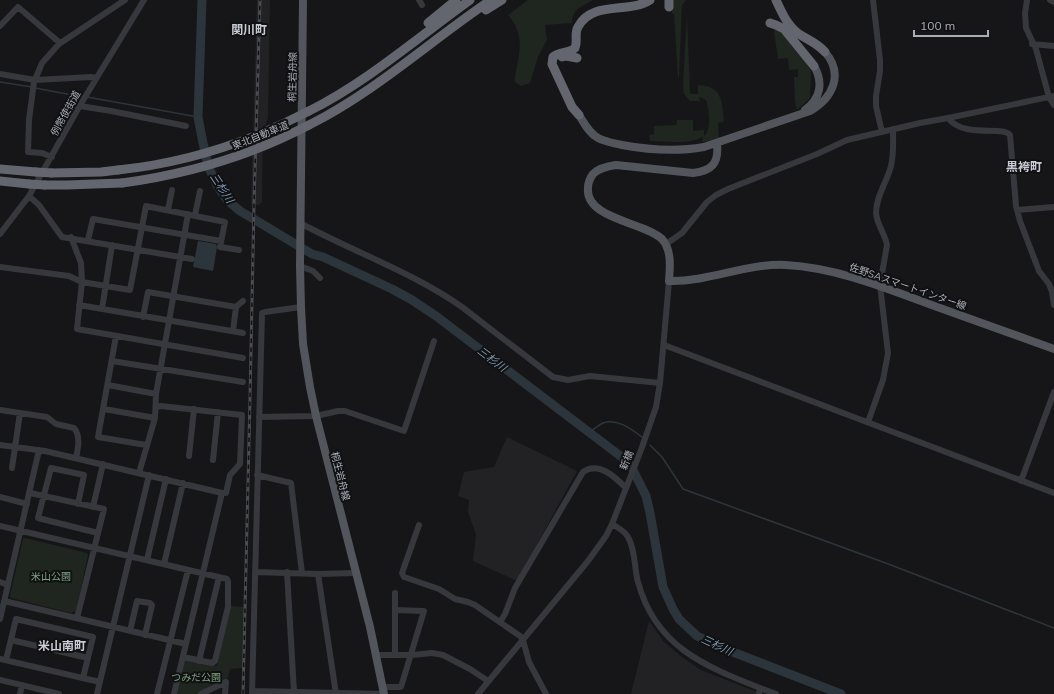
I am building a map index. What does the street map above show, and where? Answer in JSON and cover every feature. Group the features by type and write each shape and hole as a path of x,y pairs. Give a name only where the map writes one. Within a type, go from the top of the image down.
{"highway":[{"path":"381,66 412,36 456,0"},
{"name":"東北自動車道","path":"0,169 52,173 101,172 168,163 208,153 266,132 334,97 381,66 470,0"},
{"name":"東北自動車道","path":"0,181 45,185 99,184 164,176 212,165 266,145 308,125 342,106 491,0"},
{"path":"466,17 483,12 502,0"},
{"path":"579,115 572,107 556,75 552,64 554,57 559,53 572,51 575,48 578,27 585,18 590,15 609,8 639,5 650,0"},
{"path":"776,0 787,23 798,33 813,42 825,52"},
{"path":"770,23 784,29 814,66"},
{"path":"577,58 563,56 558,61 557,67 579,115"}],"main road":[{"name":"桐生岩舟線","path":"303,0 300,225 300,307 303,344 316,416 384,692"},
{"path":"579,115 591,133 598,138 613,143 637,148 687,150 717,144 818,107 829,95 835,72 832,63 825,52"},
{"path":"801,113 813,104 818,96 820,88 819,79 818,73 814,66"},
{"path":"669,281 668,252 666,244 653,232 607,214 594,206 587,192 589,180 596,171 616,165 686,172 704,171 715,163 718,152 717,144"},
{"name":"佐野SAスマートインター線","path":"669,281 698,278 772,265 787,265 839,273 880,286 1054,349"}],"street":[{"path":"52,157 28,152 34,81 42,63 60,43 125,0"},
{"name":"例幣使街道","path":"0,234 29,196 88,91 144,0"},
{"path":"873,0 880,66 876,106 882,132"},
{"path":"1027,0 1025,13 1026,28 1039,58 1054,105"},
{"path":"1050,0 1054,2"},
{"path":"0,26 18,7 60,43"},
{"path":"1032,44 1054,46"},
{"path":"0,74 34,81 91,77 96,78"},
{"path":"666,244 682,233 708,202 716,195 817,154 847,140 892,129 1051,97"},
{"path":"81,105 186,126"},
{"path":"948,118 958,126 969,130 1004,130 1010,135 1017,210 1039,271 1049,284 1054,305"},
{"path":"868,422 883,380 888,353 880,286 887,245 877,221 876,208 893,158 892,129"},
{"path":"168,210 172,190"},
{"path":"195,215 200,191"},
{"path":"29,196 38,205 62,237 88,240 192,259"},
{"path":"0,267 64,275 82,282 130,290 146,206 225,222 220,247 239,250"},
{"path":"1017,210 1054,207"},
{"path":"139,473 155,418 156,394 188,214"},
{"path":"88,240 93,218 141,228 221,241"},
{"path":"300,225 416,278 447,296 553,377 568,380 590,376 660,383"},
{"path":"70,237 81,263 82,282 77,330 243,358"},
{"path":"102,310 112,245"},
{"path":"300,263 313,271 320,278"},
{"name":"新橋","path":"478,694 588,561 606,536 612,524 654,414 660,383 669,281"},
{"path":"143,316 148,292 236,307"},
{"path":"233,331 236,307 243,301"},
{"path":"79,305 243,333"},
{"path":"300,307 262,313 252,692 384,692 401,687 412,655 424,611 395,610"},
{"path":"116,336 98,437 146,446"},
{"path":"259,417 316,416 345,411 404,431 434,340"},
{"path":"664,345 1054,493"},
{"path":"112,361 243,382"},
{"path":"108,385 156,394"},
{"path":"1021,480 1054,392"},
{"path":"0,444 40,450 226,493 230,475 240,464 242,415 161,406 156,407"},
{"path":"104,408 155,418"},
{"path":"0,410 47,417 56,424 74,428 78,435 79,446 76,458"},
{"path":"189,456 194,410"},
{"path":"213,460 218,412"},
{"path":"12,468 20,413"},
{"path":"0,618 40,450"},
{"path":"93,506 103,464"},
{"path":"78,504 84,475 51,468 38,518 98,533"},
{"path":"500,622 505,614 515,588 583,472 587,469 594,468 606,470 626,488"},
{"path":"97,694 149,475"},
{"path":"257,475 291,483 302,573"},
{"path":"147,560 166,479"},
{"path":"164,564 183,483"},
{"path":"30,493 104,509 77,618"},
{"path":"174,694 222,493"},
{"path":"0,497 27,504"},
{"path":"612,524 628,537 631,545 637,582 644,601 653,618 666,634 678,646 705,665 759,691 776,694"},
{"path":"419,525 402,573 404,576 439,589 455,599 475,605 520,636 523,640 528,662 546,694"},
{"path":"0,526 227,579 228,607 215,662 199,661 183,657"},
{"path":"157,694 188,570"},
{"path":"255,572 318,574 355,573"},
{"path":"288,572 292,692"},
{"path":"318,574 336,693"},
{"path":"199,661 219,577"},
{"path":"0,582 8,585"},
{"path":"395,593 395,655"},
{"path":"4,601 186,644"},
{"path":"130,631 137,601 150,603 152,605 145,635"},
{"path":"83,678 93,637 16,619 11,640 3,660 100,682"},
{"path":"11,640 88,658"},
{"path":"376,655 412,655 432,653 443,655 470,669 488,681"},
{"path":"0,680 58,694"},
{"path":"201,694 226,682 225,694"},
{"path":"20,694 22,685"}],"shaded area":[{"path":"257,0 270,0 268,116 266,125 263,126 262,202 259,205 251,204"},
{"path":"198,241 216,244 217,247 213,271 193,267"},
{"path":"507,437 577,471 517,581 473,561 476,535 468,512 469,500 458,496 464,472 494,467"},
{"path":"649,621 664,642 683,658 701,670 762,694 631,694"}],"green space":[{"path":"528,0 593,0 578,8 572,18 572,23 545,25 547,40 538,57 530,83 521,86 515,82 520,44 519,37 514,22 508,15"},
{"path":"671,0 686,0 682,5 679,77 674,14 672,13"},
{"path":"687,14 690,94 698,94 698,85 712,88 720,96 724,122 718,123 719,140 702,142 703,137 684,142 650,141 649,135 654,134 654,126 676,125 677,120 693,120 693,131 704,130 704,136 707,133 709,114 706,100 699,97 700,101 690,101 684,94 683,83"},
{"path":"774,27 782,33 807,63 811,71 810,98 797,110 795,102 794,77 798,77 798,69 789,70 788,58 778,59"},
{"name":"米山公園","path":"25,538 87,553 88,555 76,611 71,613 11,598 10,595 23,539"},
{"name":"つみだ公園","path":"230,606 244,607 242,668 230,669 228,678 197,694 177,694 185,660 217,666"}],"waterway":[{"name":"三杉川","path":"202,0 198,117 208,166 218,187 227,200 240,211 312,254 323,257 392,289 412,300 436,316 619,455 630,464 646,496 663,587 679,619 697,636 720,647 841,694"},
{"path":"0,82 32,87"},
{"path":"35,88 83,97"},
{"path":"87,97 198,117"},
{"path":"589,432 603,423 613,422 624,425 642,437"},
{"path":"650,445 662,457 683,489 891,565 1054,628"}],"railway":[{"path":"243,694 260,0"}],"district":[{"name":"関川町","path":"249,30"},
{"name":"黒袴町","path":"1024,167"},
{"name":"米山南町","path":"62,646"}]}
